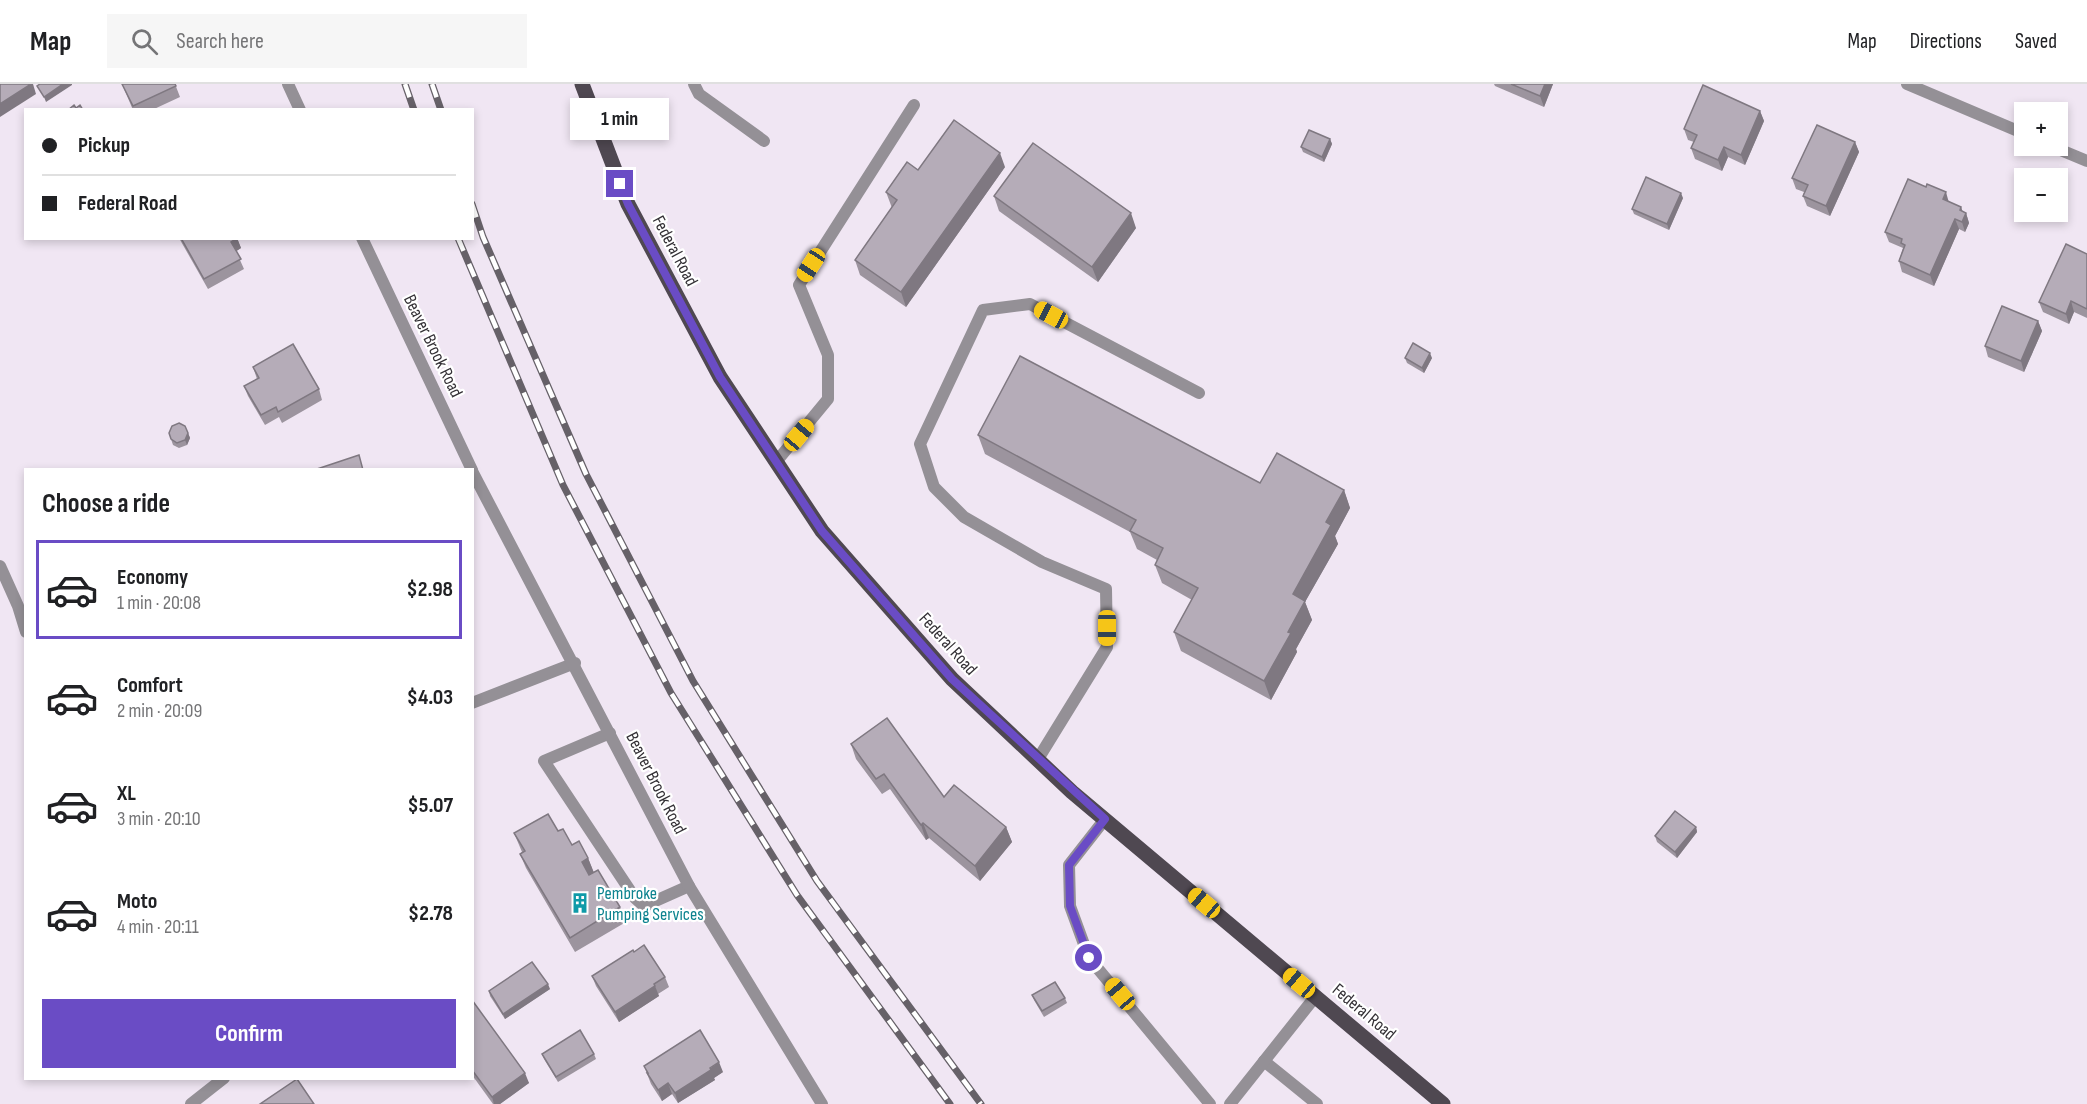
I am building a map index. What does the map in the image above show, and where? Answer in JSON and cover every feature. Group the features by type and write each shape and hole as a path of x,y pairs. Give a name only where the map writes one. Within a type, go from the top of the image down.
{"main road":[{"name":"Federal Road","path":"582,84 628,204 720,377 822,531 952,679 1038,759 1105,819 1443,1104"}],"street":[{"path":"288,84 299,108"},
{"path":"694,84 699,94 764,141"},
{"path":"1907,84 2014,129"},
{"path":"776,462 828,399 828,355 799,285 914,105"},
{"path":"2068,153 2087,161"},
{"name":"Beaver Brook Road","path":"363,240 471,468"},
{"path":"1038,759 1107,647 1106,589 1042,562 964,517 934,487 920,444 983,310 1030,304 1199,393"},
{"name":"Beaver Brook Road","path":"474,474 689,886 822,1104"},
{"path":"0,566 24,626"},
{"path":"474,702 574,663"},
{"path":"610,733 544,761 635,898 644,906 689,886"},
{"path":"1105,819 1069,865 1070,906 1089,958 1210,1104"},
{"path":"1230,1104 1315,997"},
{"path":"1264,1061 1317,1104"},
{"path":"190,1104 221,1080"}],"building":[{"path":"0,84 31,84 0,104"},
{"path":"63,84 44,97 37,86"},
{"path":"122,84 175,84 176,86 133,106"},
{"path":"1511,84 1545,84 1540,96"},
{"path":"1703,85 1760,111 1741,155 1724,147 1718,160 1691,148 1697,135 1684,129"},
{"path":"954,120 1000,153 901,292 855,260 897,200 886,192 907,162 918,170"},
{"path":"1817,125 1855,142 1826,206 1803,196 1808,185 1792,178"},
{"path":"1309,130 1330,139 1322,157 1301,147"},
{"path":"1033,143 1131,213 1092,267 994,196"},
{"path":"1646,177 1681,193 1667,224 1632,209"},
{"path":"1908,179 1946,192 1943,199 1961,207 1960,210 1966,213 1962,222 1955,219 1930,275 1899,261 1905,245 1901,243 1902,239 1885,232"},
{"path":"182,240 234,240 231,242 241,259 204,279"},
{"path":"2066,244 2087,254 2087,309 2071,301 2066,314 2039,302"},
{"path":"2002,306 2038,321 2021,361 1985,346"},
{"path":"1413,343 1430,353 1422,368 1405,358"},
{"path":"293,344 319,389 278,412 276,407 261,415 244,386 259,378 253,367"},
{"path":"1020,356 1260,483 1277,453 1344,490 1326,522 1331,525 1293,594 1305,601 1288,632 1291,633 1264,681 1174,632 1198,588 1155,565 1163,548 1130,531 1136,520 978,435"},
{"path":"179,423 185,426 188,433 185,440 177,443 171,439 169,433 172,426"},
{"path":"359,455 362,468 320,468"},
{"path":"887,718 944,797 954,785 1006,827 975,866 923,823 921,825 884,774 876,779 851,744"},
{"path":"1675,811 1696,827 1675,852 1655,836"},
{"name":"Pembroke Pumping Services","path":"548,814 558,831 563,829 572,845 579,841 588,858 582,862 589,875 598,870 620,907 570,938 520,854 525,851 514,833"},
{"path":"644,945 665,977 615,1012 592,976"},
{"path":"532,962 548,984 503,1014 489,991"},
{"path":"1055,982 1065,998 1042,1011 1032,995"},
{"path":"474,1003 525,1073 492,1097 474,1073"},
{"path":"580,1030 594,1054 556,1077 542,1054"},
{"path":"700,1030 719,1062 710,1068 711,1070 675,1093 668,1083 658,1090 644,1066"},
{"path":"298,1080 314,1104 260,1104"}],"railway":[{"path":"405,84 413,108"},
{"path":"432,84 440,108"},
{"path":"474,210 483,237 586,474 693,681 817,881 981,1104"},
{"path":"459,240 563,485 671,693 797,895 950,1104"}],"place":[{"name":"Pembroke Pumping Services","path":"580,903"}],"route":[{"path":"620,184 628,204 720,377 822,531 952,679 1072,792 1105,819 1069,865 1070,906 1089,958"}]}
